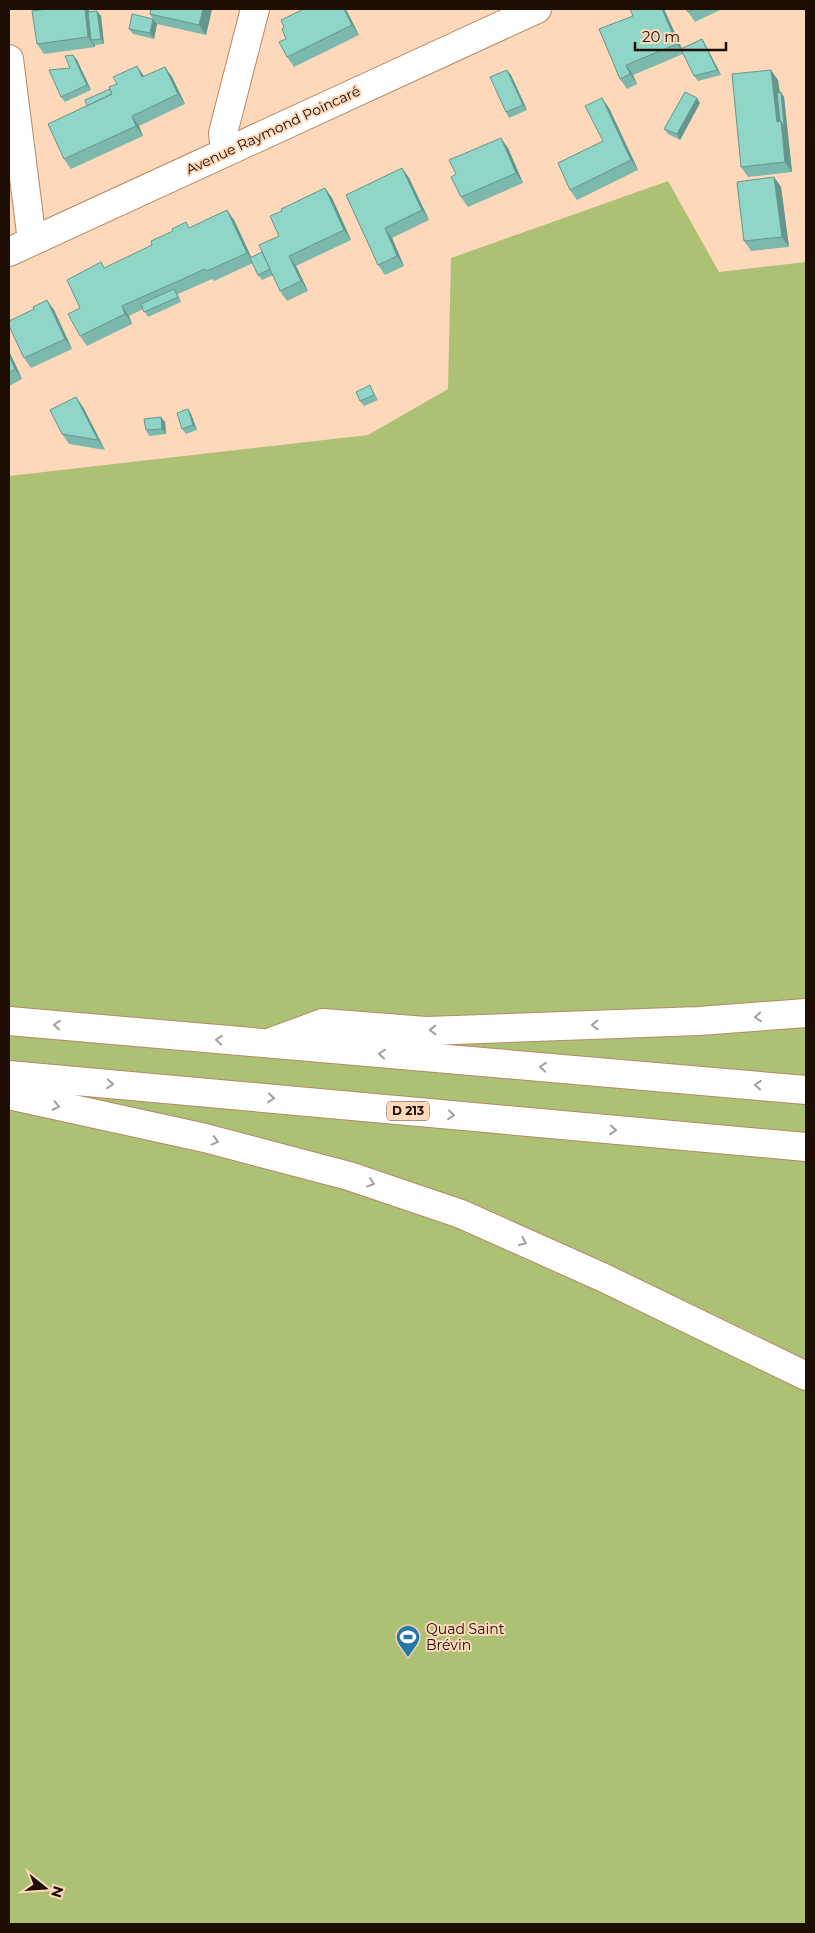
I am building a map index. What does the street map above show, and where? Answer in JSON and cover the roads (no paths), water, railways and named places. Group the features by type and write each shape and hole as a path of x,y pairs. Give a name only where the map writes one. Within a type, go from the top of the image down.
{"main road":[{"path":"225,151 223,133 255,9"},
{"name":"Avenue Raymond Poincaré","path":"20,247 537,9"},
{"path":"9,59 20,247"},
{"path":"267,1044 322,1023 426,1031 690,1021 806,1013"},
{"path":"9,1021 806,1090"},
{"name":"D 213","path":"9,1075 806,1147"},
{"path":"9,1095 205,1138 339,1173 460,1214 602,1277 806,1376"}],"place":[{"name":"Quad Saint Brévin","path":"408,1658"}]}
